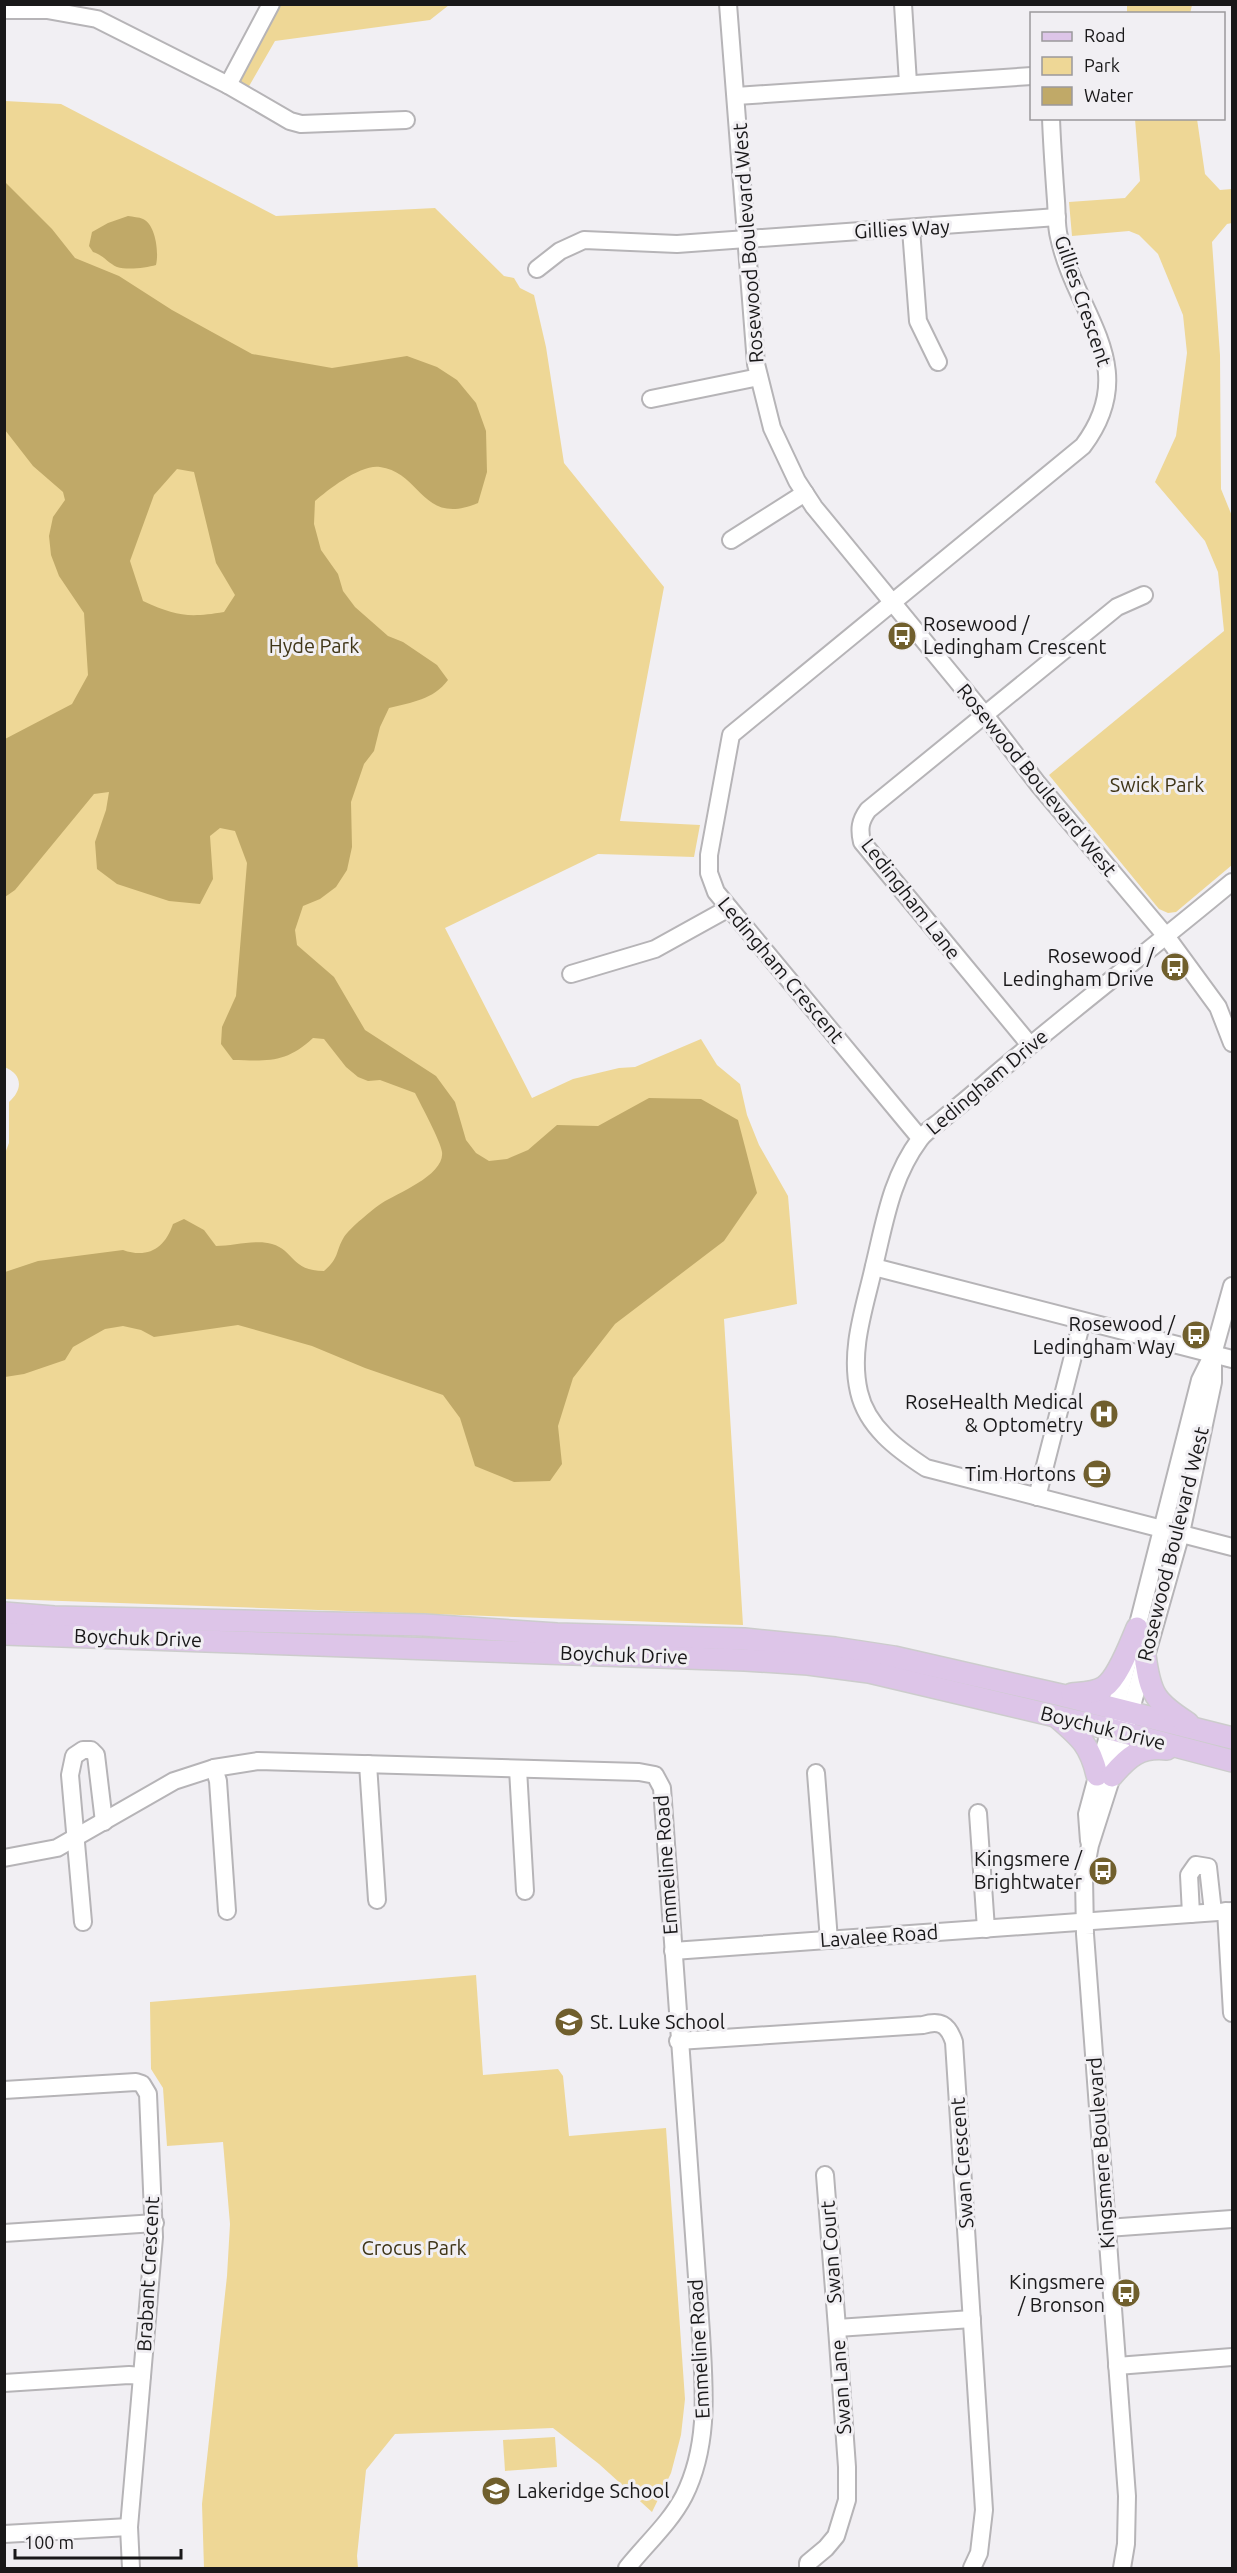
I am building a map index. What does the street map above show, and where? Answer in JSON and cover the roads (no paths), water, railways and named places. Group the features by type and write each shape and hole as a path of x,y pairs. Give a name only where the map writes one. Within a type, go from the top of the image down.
{"main road":[{"name":"Boychuk Drive","path":"4,1613 54,1617 424,1625 557,1634 744,1639 835,1648 894,1657 1123,1709 1233,1738"},
{"path":"1061,1695 1104,1688 1113,1679 1137,1628"},
{"name":"Boychuk Drive","path":"4,1634 723,1659 808,1664 869,1672 1233,1761"},
{"path":"1145,1655 1149,1683 1157,1698 1172,1713 1198,1730"},
{"path":"1055,1716 1078,1735 1088,1747 1104,1775 1128,1757 1145,1750 1161,1748 1196,1751"}],"street":[{"path":"228,85 271,4"},
{"name":"Rosewood Boulevard West","path":"728,4 752,334 759,377 772,428 805,492 1038,784 1166,936 1218,1007 1233,1043"},
{"path":"903,4 908,83"},
{"path":"4,10 98,12 290,121 301,124 406,120"},
{"path":"736,96 1030,76"},
{"name":"Gillies Crescent","path":"893,604 1083,446 1096,429 1104,410 1108,375 1100,340 1061,248 1051,120"},
{"name":"Gillies Way","path":"537,269 560,251 584,240 677,244 747,241 1057,218"},
{"path":"911,229 918,321 938,362"},
{"path":"651,399 759,377"},
{"path":"731,540 805,492"},
{"name":"Ledingham Lane","path":"1030,1045 862,842 859,831 861,819 868,810 1117,607 1144,595"},
{"name":"Ledingham Crescent","path":"893,604 731,735 713,825 709,873 716,892 920,1138"},
{"name":"Ledingham Drive","path":"1233,882 1030,1045 920,1138 898,1179 883,1219 858,1331 857,1365 859,1392 868,1415 881,1433 899,1450 926,1468 1233,1547"},
{"path":"571,975 655,949 729,908"},
{"path":"874,1267 1233,1359"},
{"name":"Rosewood Boulevard West","path":"1117,1731 1137,1628 1200,1380 1213,1354 1233,1286"},
{"path":"1036,1497 1082,1321"},
{"name":"Rosewood Boulevard West","path":"1123,1709 1145,1655 1180,1533 1213,1382 1213,1354"},
{"name":"Kingsmere Boulevard","path":"1117,1731 1104,1775 1084,1877 1084,1921 1126,2496 1126,2544 1122,2568"},
{"path":"83,1922 70,1764 74,1756 83,1750 91,1750 96,1755 104,1822"},
{"name":"Emmeline Road","path":"4,1858 57,1848 164,1785 214,1768 258,1761 639,1772 655,1775 662,1788 678,2041 700,2322 704,2417 699,2456 684,2495 661,2529 627,2568"},
{"path":"368,1764 377,1900"},
{"path":"214,1768 218,1781 227,1911"},
{"path":"518,1769 525,1891"},
{"path":"816,1773 828,1940"},
{"path":"978,1813 986,1929"},
{"path":"1191,1914 1189,1875 1196,1865 1208,1867 1224,1911 1233,2013"},
{"name":"Lavalee Road","path":"673,1951 1224,1911"},
{"name":"Swan Crescent","path":"678,2041 923,2025 935,2022 943,2024 951,2033 954,2042 984,2510 979,2553 972,2568"},
{"name":"Brabant Crescent","path":"4,2090 136,2082 142,2084 148,2094 155,2223 129,2527 131,2568"},
{"name":"Swan Court","path":"825,2175 837,2328"},
{"path":"1107,2228 1233,2218"},
{"path":"4,2233 155,2223"},
{"name":"Swan Lane","path":"808,2568 808,2563 836,2536 847,2500 847,2467 837,2328 972,2319"},
{"path":"1116,2366 1233,2357"},
{"path":"4,2384 142,2376"},
{"path":"4,2534 129,2527"}],"water":[{"path":"5,182 52,229 75,258 119,276 172,310 252,354 332,368 407,356 437,367 457,380 476,403 486,431 487,472 478,503 459,509 445,508 423,496 405,478 394,471 380,467 372,467 355,473 315,501 314,524 321,550 338,574 343,591 355,607 388,636 403,642 437,665 448,680 429,696 389,708 380,727 374,751 364,764 351,802 352,847 347,870 336,887 320,899 303,906 295,930 297,945 334,977 365,1030 436,1076 455,1102 466,1140 476,1153 489,1161 507,1159 528,1150 557,1125 598,1126 649,1098 701,1099 738,1120 757,1193 724,1241 615,1324 573,1378 558,1426 562,1464 550,1481 514,1482 475,1466 460,1418 443,1395 365,1368 312,1346 238,1325 154,1337 141,1330 123,1326 105,1329 73,1347 65,1360 24,1374 5,1377 5,1272 38,1261 123,1250 148,1252 160,1245 173,1224 184,1219 204,1230 216,1246 252,1242 272,1244 285,1251 305,1268 324,1271 333,1262 341,1242 351,1229 382,1203 429,1176 441,1160 442,1152 435,1132 415,1093 380,1080 368,1081 358,1077 346,1067 324,1039 313,1038 294,1052 267,1060 233,1060 221,1044 222,1027 236,996 247,863 235,831 220,828 210,836 213,879 200,904 169,901 117,884 97,869 95,842 106,810 109,792 94,794 15,890 5,897 5,739 72,704 88,675 84,613 59,576 51,555 49,536 53,517 65,500 63,492 33,466 5,430","holes":["177,469 194,472 216,563 235,595 224,612 201,615 174,613 143,601 130,561 154,495"]},
{"path":"128,216 143,219 151,227 157,247 156,265 136,268 117,267 93,252 89,246 92,232"}],"place":[{"name":"Rosewood / Ledingham Crescent","path":"902,636"},
{"name":"Rosewood / Ledingham Drive","path":"1175,967"},
{"name":"Rosewood / Ledingham Way","path":"1196,1335"},
{"name":"RoseHealth Medical & Optometry","path":"1104,1414"},
{"name":"Tim Hortons","path":"1097,1474"},
{"name":"Kingsmere / Brightwater","path":"1103,1871"},
{"name":"St. Luke School","path":"569,2022"},
{"name":"Kingsmere / Bronson","path":"1126,2293"},
{"name":"Lakeridge School","path":"496,2491"}],"park label":[{"name":"Hyde Park","path":"314,646"},
{"name":"Swick Park","path":"1157,785"},
{"name":"Crocus Park","path":"414,2248"}]}
